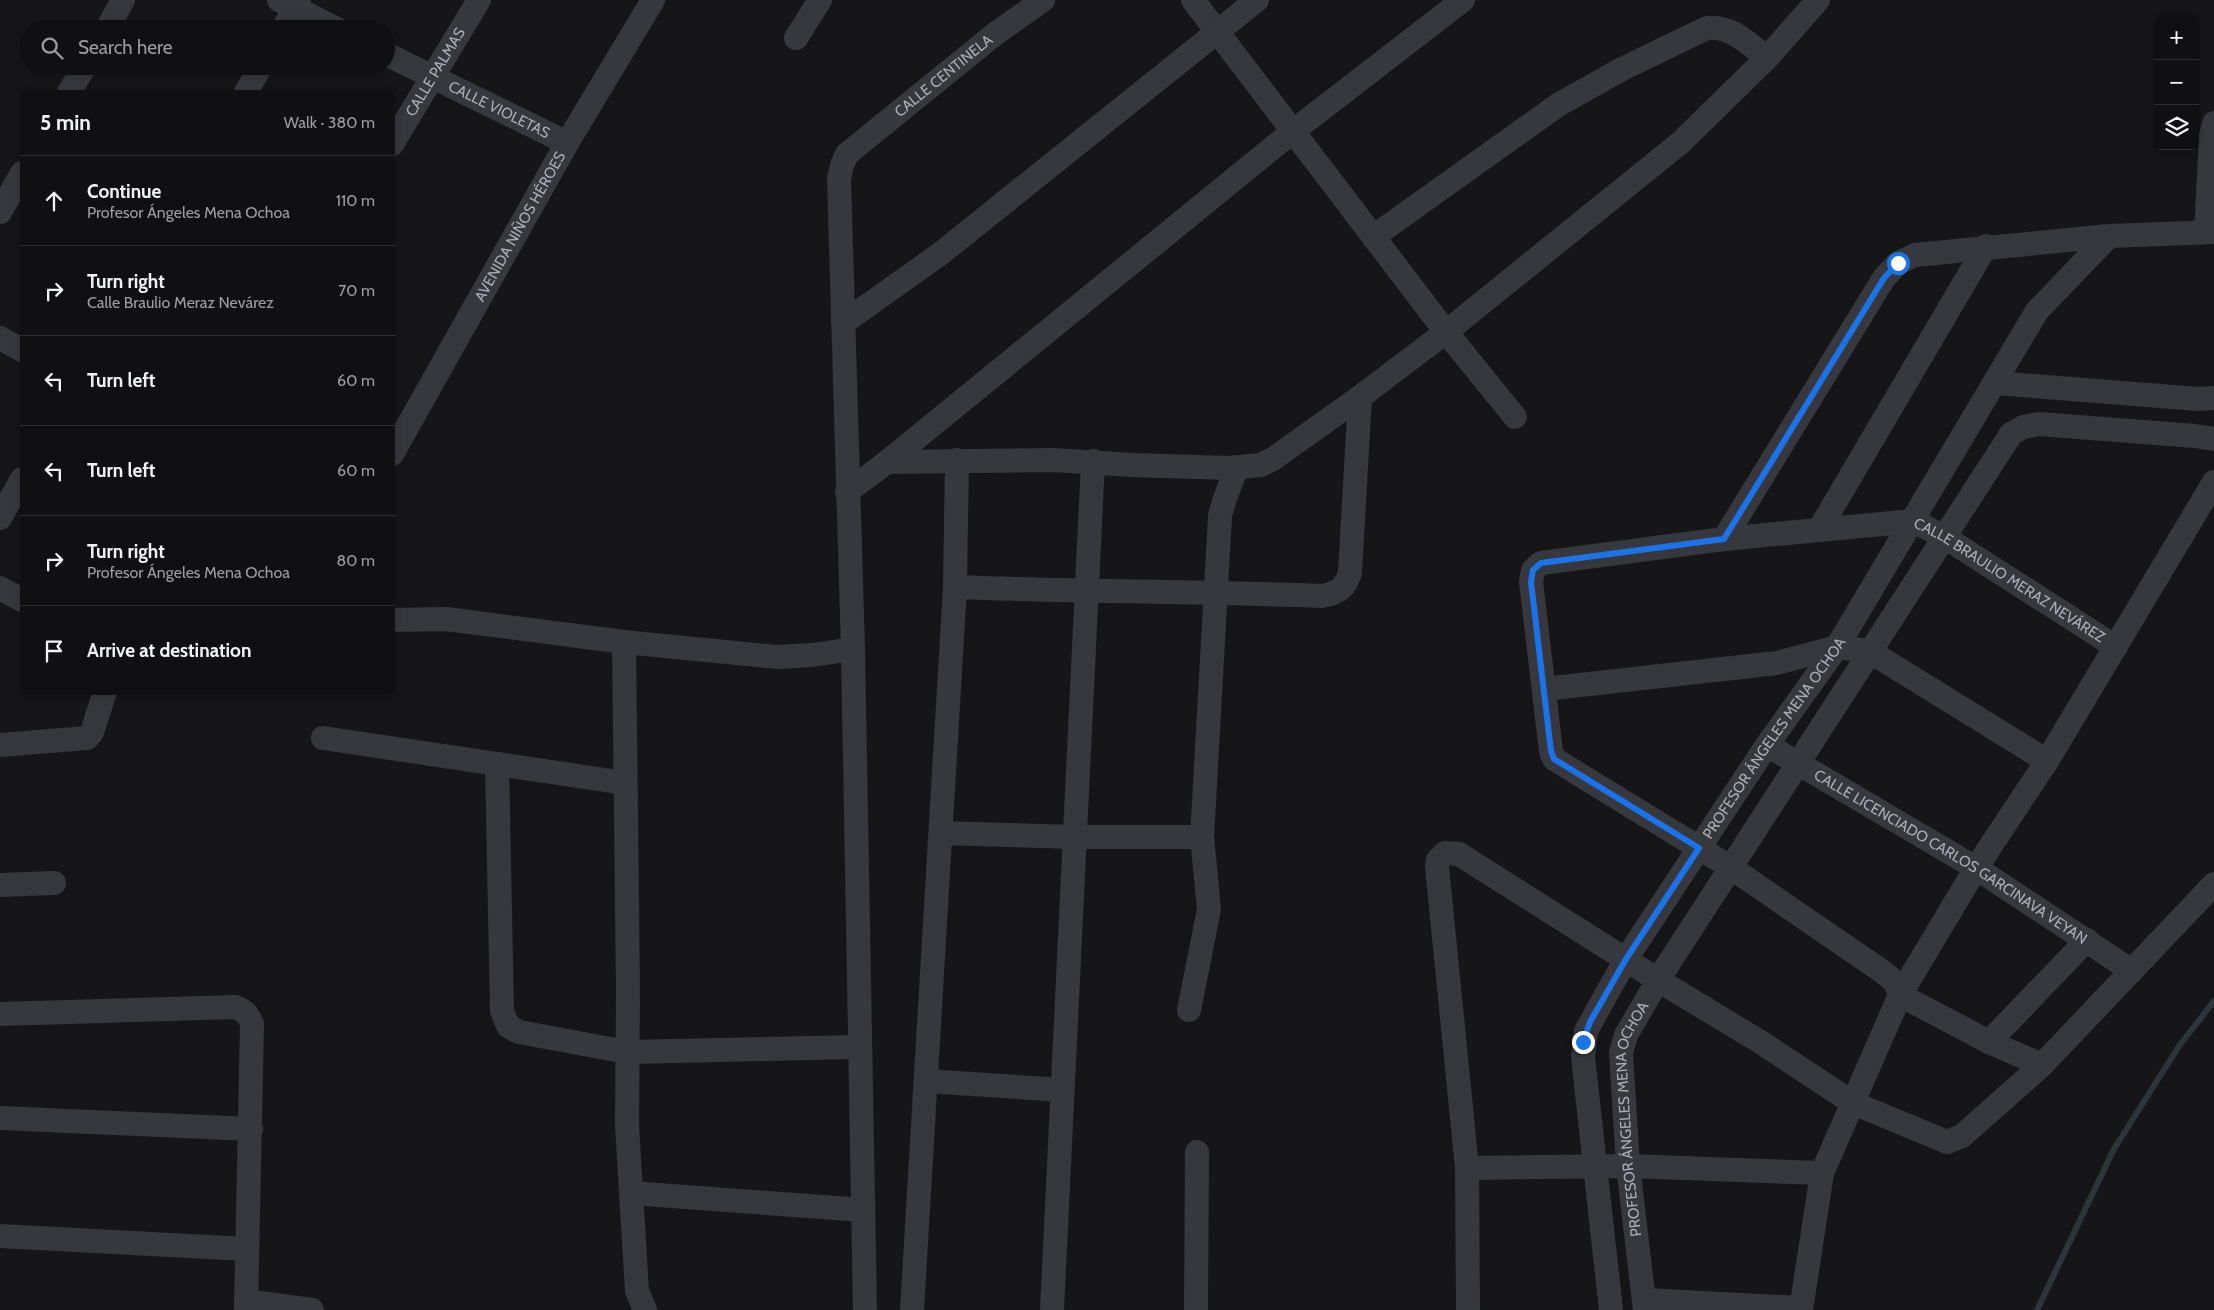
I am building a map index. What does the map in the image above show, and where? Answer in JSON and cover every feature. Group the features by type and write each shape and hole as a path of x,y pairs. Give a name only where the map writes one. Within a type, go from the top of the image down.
{"street":[{"path":"112,20 123,0"},
{"name":"CALLE PALMAS","path":"395,139 478,0"},
{"name":"AVENIDA NIÑOS HÉROES","path":"395,449 567,143 653,0"},
{"path":"796,38 820,0"},
{"path":"996,34 1010,0"},
{"name":"CALLE CENTINELA","path":"843,323 839,179 847,154 996,34 1042,0"},
{"path":"1193,0 1446,332 1515,417"},
{"path":"865,1310 853,649 843,323 940,254 1256,0"},
{"path":"847,492 887,462 1292,132 1464,0"},
{"path":"887,462 957,460 1094,461 1131,465 1237,467 1260,465 1273,459 1360,397 1446,332 1680,143 1767,58 1818,0"},
{"path":"286,20 291,3 321,20"},
{"path":"1373,237 1558,105 1622,70 1707,28 1719,27 1730,30 1767,58"},
{"name":"CALLE VIOLETAS","path":"395,58 567,143"},
{"path":"71,90 80,75"},
{"path":"247,90 256,75"},
{"path":"1724,539 1884,278 1898,263 1915,255 1986,246 2109,236 2210,232 2211,136 2214,124"},
{"path":"0,212 20,177"},
{"name":"PROFESOR ÁNGELES MENA OCHOA","path":"1611,1310 1583,1042 1590,1022 1626,959 1766,745 1838,647 2037,311 2109,236"},
{"path":"1818,530 1986,246"},
{"path":"0,338 20,349"},
{"path":"1996,383 2206,399 2205,438"},
{"path":"955,587 1087,592 1214,592 1322,596 1333,594 1343,588 1350,572 1360,397"},
{"name":"PROFESOR ÁNGELES MENA OCHOA","path":"1644,1305 1628,1166 1621,1063 1622,1044 1658,980 1799,763 1869,651 2011,434 2023,427 2039,424 2205,438"},
{"path":"912,1310 955,587 957,460"},
{"path":"1052,1310 1094,461"},
{"path":"1189,1010 1209,909 1202,837 1214,592 1220,516 1237,467"},
{"path":"1644,1305 1801,1309 1822,1173 1900,995 1976,868 2047,761 2214,482"},
{"path":"0,518 20,483"},
{"name":"CALLE BRAULIO MERAZ NEVÁREZ","path":"1544,690 1531,582 1533,570 1541,563 1724,539 1913,521 1944,536 2116,647"},
{"path":"0,588 20,599"},
{"path":"395,620 446,619 624,642 777,656 812,655 853,649"},
{"path":"624,642 627,1126 637,1291 645,1310"},
{"path":"2042,1065 1989,1042 1900,995 1895,982 1883,972 1730,867 1554,759 1551,751 1544,690 1777,662 1838,647 1869,651 2047,761"},
{"path":"0,745 86,738 92,732 104,695"},
{"path":"323,738 625,783"},
{"name":"CALLE LICENCIADO CARLOS GARCINAVA VEYAN","path":"1766,745 1976,868 2132,971"},
{"path":"497,764 502,1011 508,1026 519,1032 627,1052 860,1047"},
{"path":"941,833 1075,837 1202,837"},
{"path":"1468,1310 1466,1263 1467,1168 1437,867 1441,855 1459,854 1658,980 1762,1043 1853,1104 1947,1142 1962,1136 2042,1065 2214,884"},
{"path":"0,885 54,882"},
{"path":"1989,1042 2087,940"},
{"path":"0,1014 235,1007 243,1010 249,1016 252,1024 246,1306 312,1310"},
{"path":"926,1081 1062,1090"},
{"path":"0,1118 251,1129"},
{"path":"1196,1152 1196,1310"},
{"path":"1467,1168 1628,1166 1822,1173"},
{"path":"631,1193 863,1210"},
{"path":"0,1236 246,1249"}],"waterway":[{"path":"2037,1310 2114,1149 2179,1046 2214,1001"}],"route":[{"path":"1583,1042 1590,1022 1626,959 1699,848 1554,759 1551,751 1531,582 1533,570 1541,563 1724,539 1884,278 1898,263"}]}
